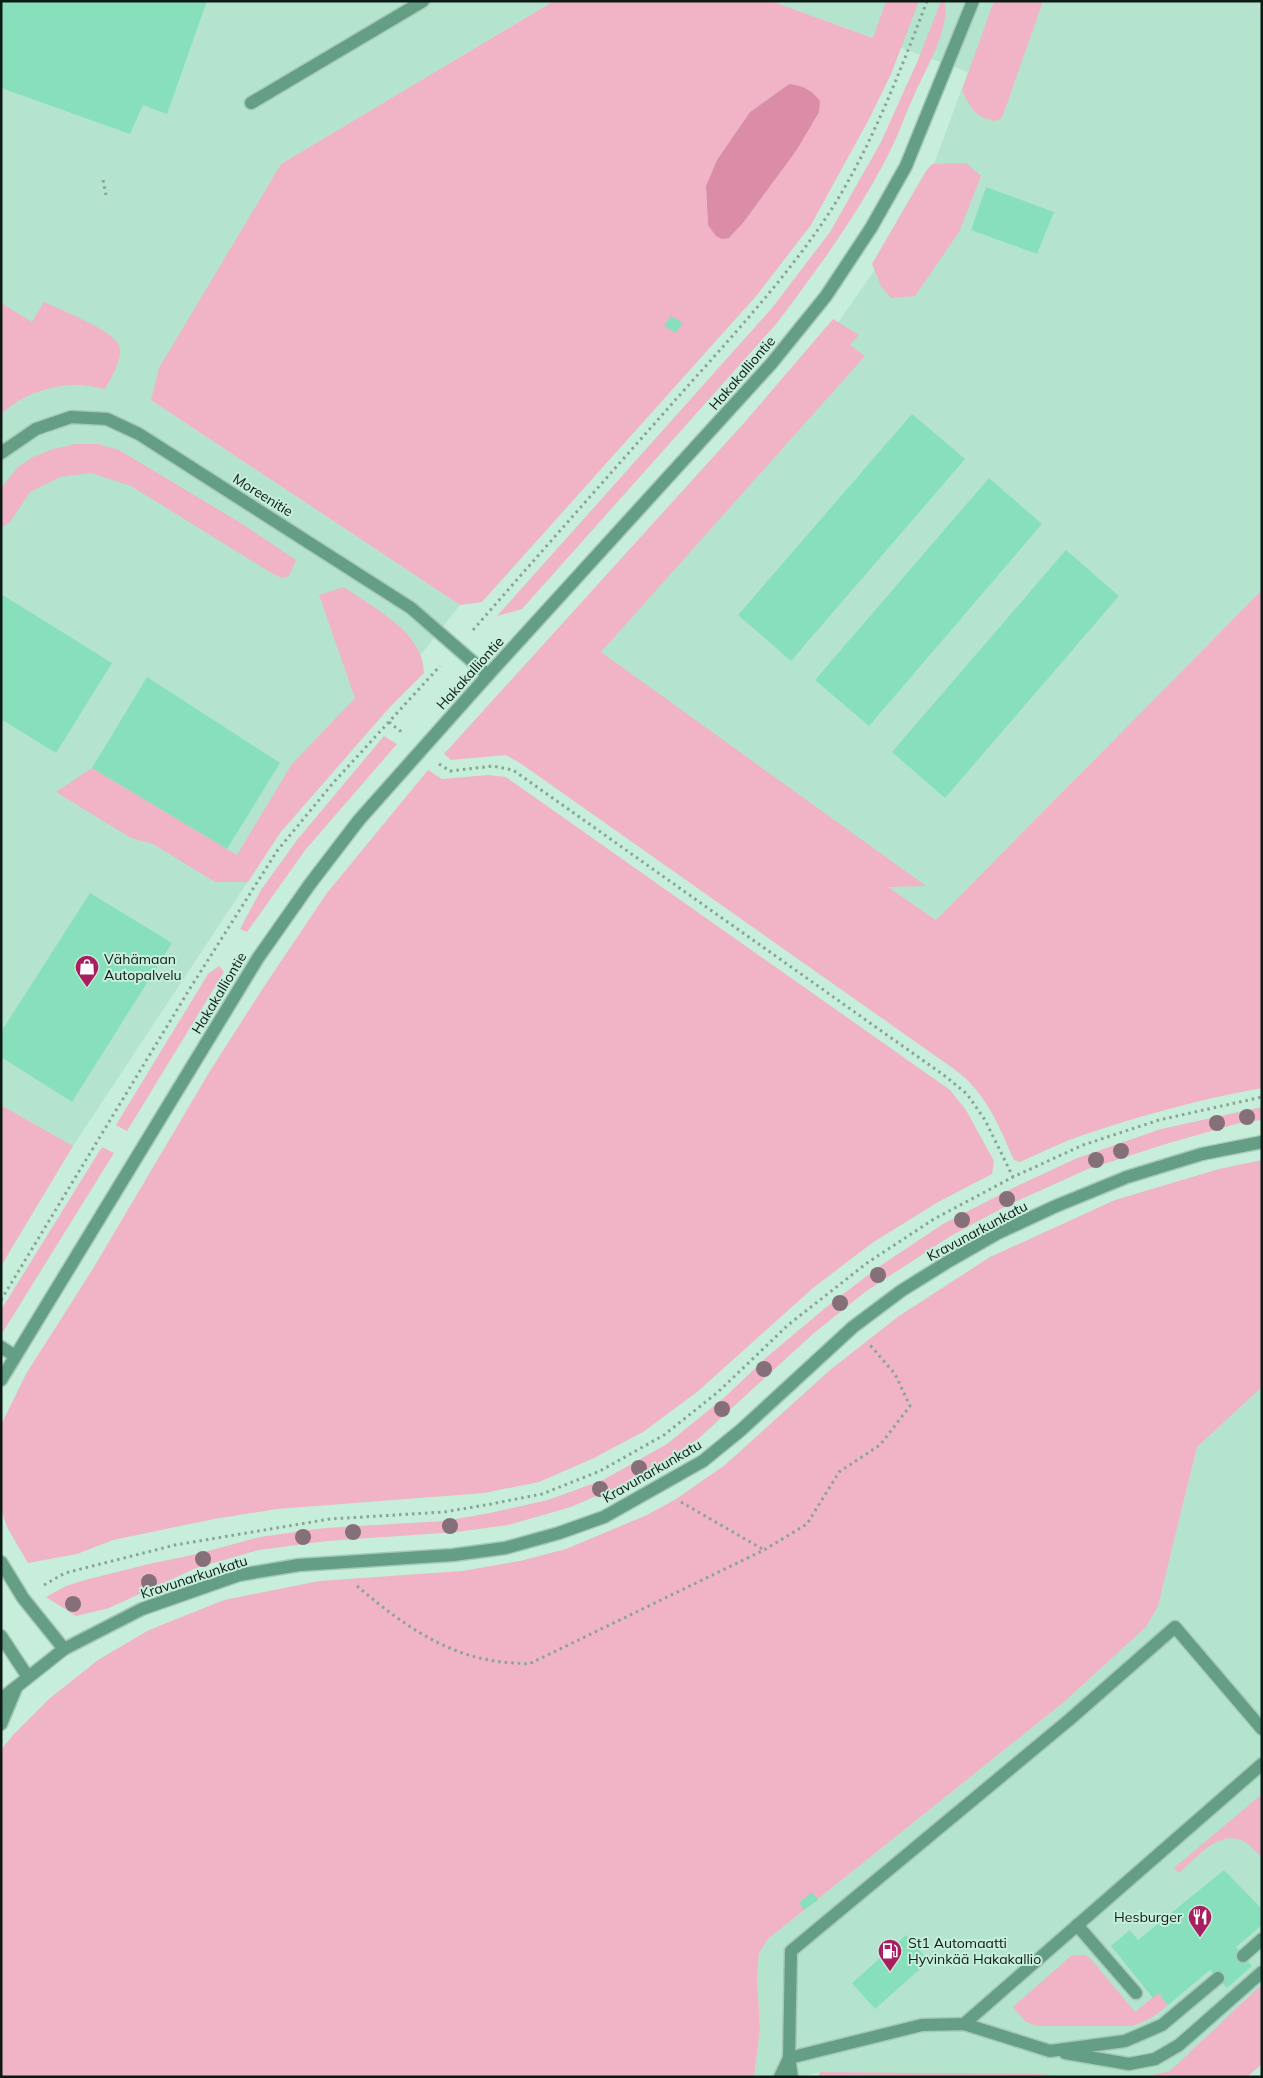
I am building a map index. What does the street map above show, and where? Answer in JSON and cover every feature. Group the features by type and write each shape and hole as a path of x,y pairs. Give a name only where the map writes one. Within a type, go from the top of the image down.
{"street":[{"path":"251,103 423,1"},
{"name":"Hakakalliontie","path":"1,1380 258,958 310,884 359,820 771,364 826,296 871,228 906,166 973,1"},
{"name":"Moreenitie","path":"1,453 36,429 71,417 107,419 139,434 411,608 488,675"},
{"name":"Kravunarkunkatu","path":"28,1677 64,1648 142,1609 239,1575 299,1565 453,1555 505,1548 559,1533 604,1516 703,1460 741,1430 853,1327 901,1291 998,1233 1056,1206 1127,1177 1202,1154 1262,1142"},
{"path":"1,1347 15,1356"},
{"path":"1,1562 23,1598 64,1648"},
{"path":"792,2077 789,2058 791,1951 1069,1720 1175,1627 1262,1729"},
{"path":"1,1636 28,1677 1,1699"},
{"path":"1,1724 17,1685"},
{"path":"964,2024 1262,1764"},
{"path":"1077,1925 1136,1993"},
{"path":"1243,1956 1262,1939"},
{"path":"789,2058 922,2025 964,2024 1050,2050 1129,2064 1155,2059 1179,2045 1262,1972"},
{"path":"1050,2050 1125,2041 1162,2025 1218,1978"},
{"path":"780,2077 789,2058"}],"path":[{"path":"103,180 106,195"},
{"path":"389,722 444,769 450,771 493,766 513,770 945,1076 967,1094 984,1120 1013,1177"},
{"path":"23,1598 65,1573 175,1545 330,1519 444,1512 490,1504 542,1494 600,1471 664,1435 718,1392 788,1325 868,1263 934,1219 1013,1177 1083,1145 1159,1120 1262,1097"},
{"path":"330,1562 386,1611 421,1634 454,1650 494,1661 530,1664 764,1550 807,1524 839,1472 880,1445 910,1406 896,1374 853,1327"},
{"path":"656,1488 764,1550"}],"shaded area":[{"path":"1,1 554,1 281,164 227,257 151,400 460,605 280,833 73,1146 1,1105"},
{"path":"554,1 771,1 873,38 886,1 919,1 891,74 869,119 811,225 757,295 482,602 460,605 151,400 159,368 281,164","holes":["789,84 796,151 743,223 729,238 708,225 706,186 717,160 750,112"]},
{"path":"771,1 1262,1 1262,590 936,920 541,648 838,323 918,207 968,72"},
{"path":"941,1 944,1 945,11 941,35 893,145 854,215 808,281 777,323 522,609 497,616 772,308 830,232 881,142 918,60"},
{"path":"994,1 1043,1 1002,118 995,121 983,117 974,111 962,90"},
{"path":"789,84 803,87 813,94 820,101 819,112 796,151 743,223 729,238 722,239 716,236 708,225 706,186 717,160 750,112"},
{"path":"966,163 981,176 959,232 915,296 891,298 881,286 872,264 926,171 932,164"},
{"path":"44,302 97,327 115,339 120,351 116,368 105,389 77,385 54,387 25,397 1,415 1,303 32,322"},
{"path":"833,319 859,335 850,345 865,356 601,652 926,886 888,887 936,920 1262,590 1262,1088 1216,1097 1147,1115 1072,1139 1020,1162 1014,1160 997,1122 983,1099 975,1088 954,1069 520,763 506,755 451,760 444,754 744,423"},
{"path":"76,444 98,444 119,450 239,522 296,560 289,576 282,578 273,574 131,486 91,473 60,477 30,492 10,522 1,528 1,488 18,467 33,457 53,449"},
{"path":"344,587 395,622 406,633 416,645 422,658 424,673 389,708 280,833 248,882 215,882 153,844 131,838 56,792 92,768 237,855 292,764 355,698 319,595"},
{"path":"384,736 397,744 306,849 247,932 240,929 261,890 297,840"},
{"path":"428,770 442,779 488,775 506,777 950,1090 966,1110 994,1161 992,1174 938,1202 872,1243 813,1288 697,1392 643,1432 592,1459 539,1482 484,1493 277,1509 214,1519 113,1540 77,1554 28,1563 8,1529 1,1509 2,1423 26,1374 94,1267 210,1071 267,982 327,893"},
{"path":"219,966 224,972 127,1131 116,1125 208,974"},
{"path":"1,1105 73,1146 1,1266"},
{"path":"1262,1107 1262,1120 1243,1122 1088,1169 1008,1205 949,1237 865,1292 814,1333 698,1439 633,1480 571,1507 508,1525 457,1532 327,1541 259,1550 196,1568 109,1608 76,1616 46,1597 66,1586 85,1580 260,1537 325,1528 444,1521 548,1500 603,1480 667,1444 725,1397 768,1356 824,1309 877,1268 943,1224 1075,1159 1161,1129"},
{"path":"102,1147 114,1153 1,1335 1,1310"},
{"path":"1262,1160 1262,1387 1197,1447 1158,1606 1146,1627 1064,1702 768,1939 759,1953 757,1977 760,2029 754,2077 1,2077 1,1750 49,1699 98,1660 149,1630 224,1600 319,1581 462,1571 520,1561 566,1549 647,1515 676,1499 725,1465 830,1370 899,1316 990,1257 1115,1200 1219,1169"},
{"path":"1262,1387 1262,1984 1170,2071 1143,2077 820,2072 801,2077 754,2077 760,2029 757,1977 759,1953 768,1939 1064,1702 1146,1627 1158,1606 1197,1447"},
{"path":"1262,1794 1262,1858 1244,1841 1229,1838 1220,1840 1205,1849 1179,1873 1174,1868"},
{"path":"1085,1955 1091,1959 1135,2012 1158,1993 1168,2005 1155,2016 1129,2026 1037,2026 1026,2022 1013,2007 1071,1956"},
{"path":"1262,1984 1262,2064 1247,2077 1143,2077 1170,2071"},
{"path":"820,2072 1038,2074 1073,2077 818,2077"}],"building":[{"path":"1,1 207,1 167,114 143,105 130,134 1,88"},
{"path":"986,187 1054,212 1037,254 971,230"},
{"path":"671,316 683,323 676,333 664,326"},
{"path":"912,414 965,459 791,661 738,615"},
{"path":"989,478 1042,524 869,726 815,680"},
{"path":"1066,550 1119,596 945,798 892,752"},
{"path":"1,594 112,663 56,753 1,719"},
{"path":"147,677 280,763 227,849 92,768"},
{"name":"Vähämaan Autopalvelu","path":"90,893 172,943 72,1102 1,1057 1,1032"},
{"path":"1224,1870 1262,1909 1262,1925 1236,1947 1252,1966 1227,1988 1210,1970 1168,2005 1158,1993 1153,1998 1111,1946 1130,1930 1138,1940"},
{"path":"812,1892 818,1900 804,1910 799,1903"},
{"name":"St1 Automaatti Hyvinkää Hakakallio","path":"906,1935 929,1961 875,2009 852,1983"}],"place":[{"name":"Vähämaan Autopalvelu","path":"87,988"},
{"name":"Hesburger","path":"1200,1938"},
{"name":"St1 Automaatti Hyvinkää Hakakallio","path":"890,1972"}]}
